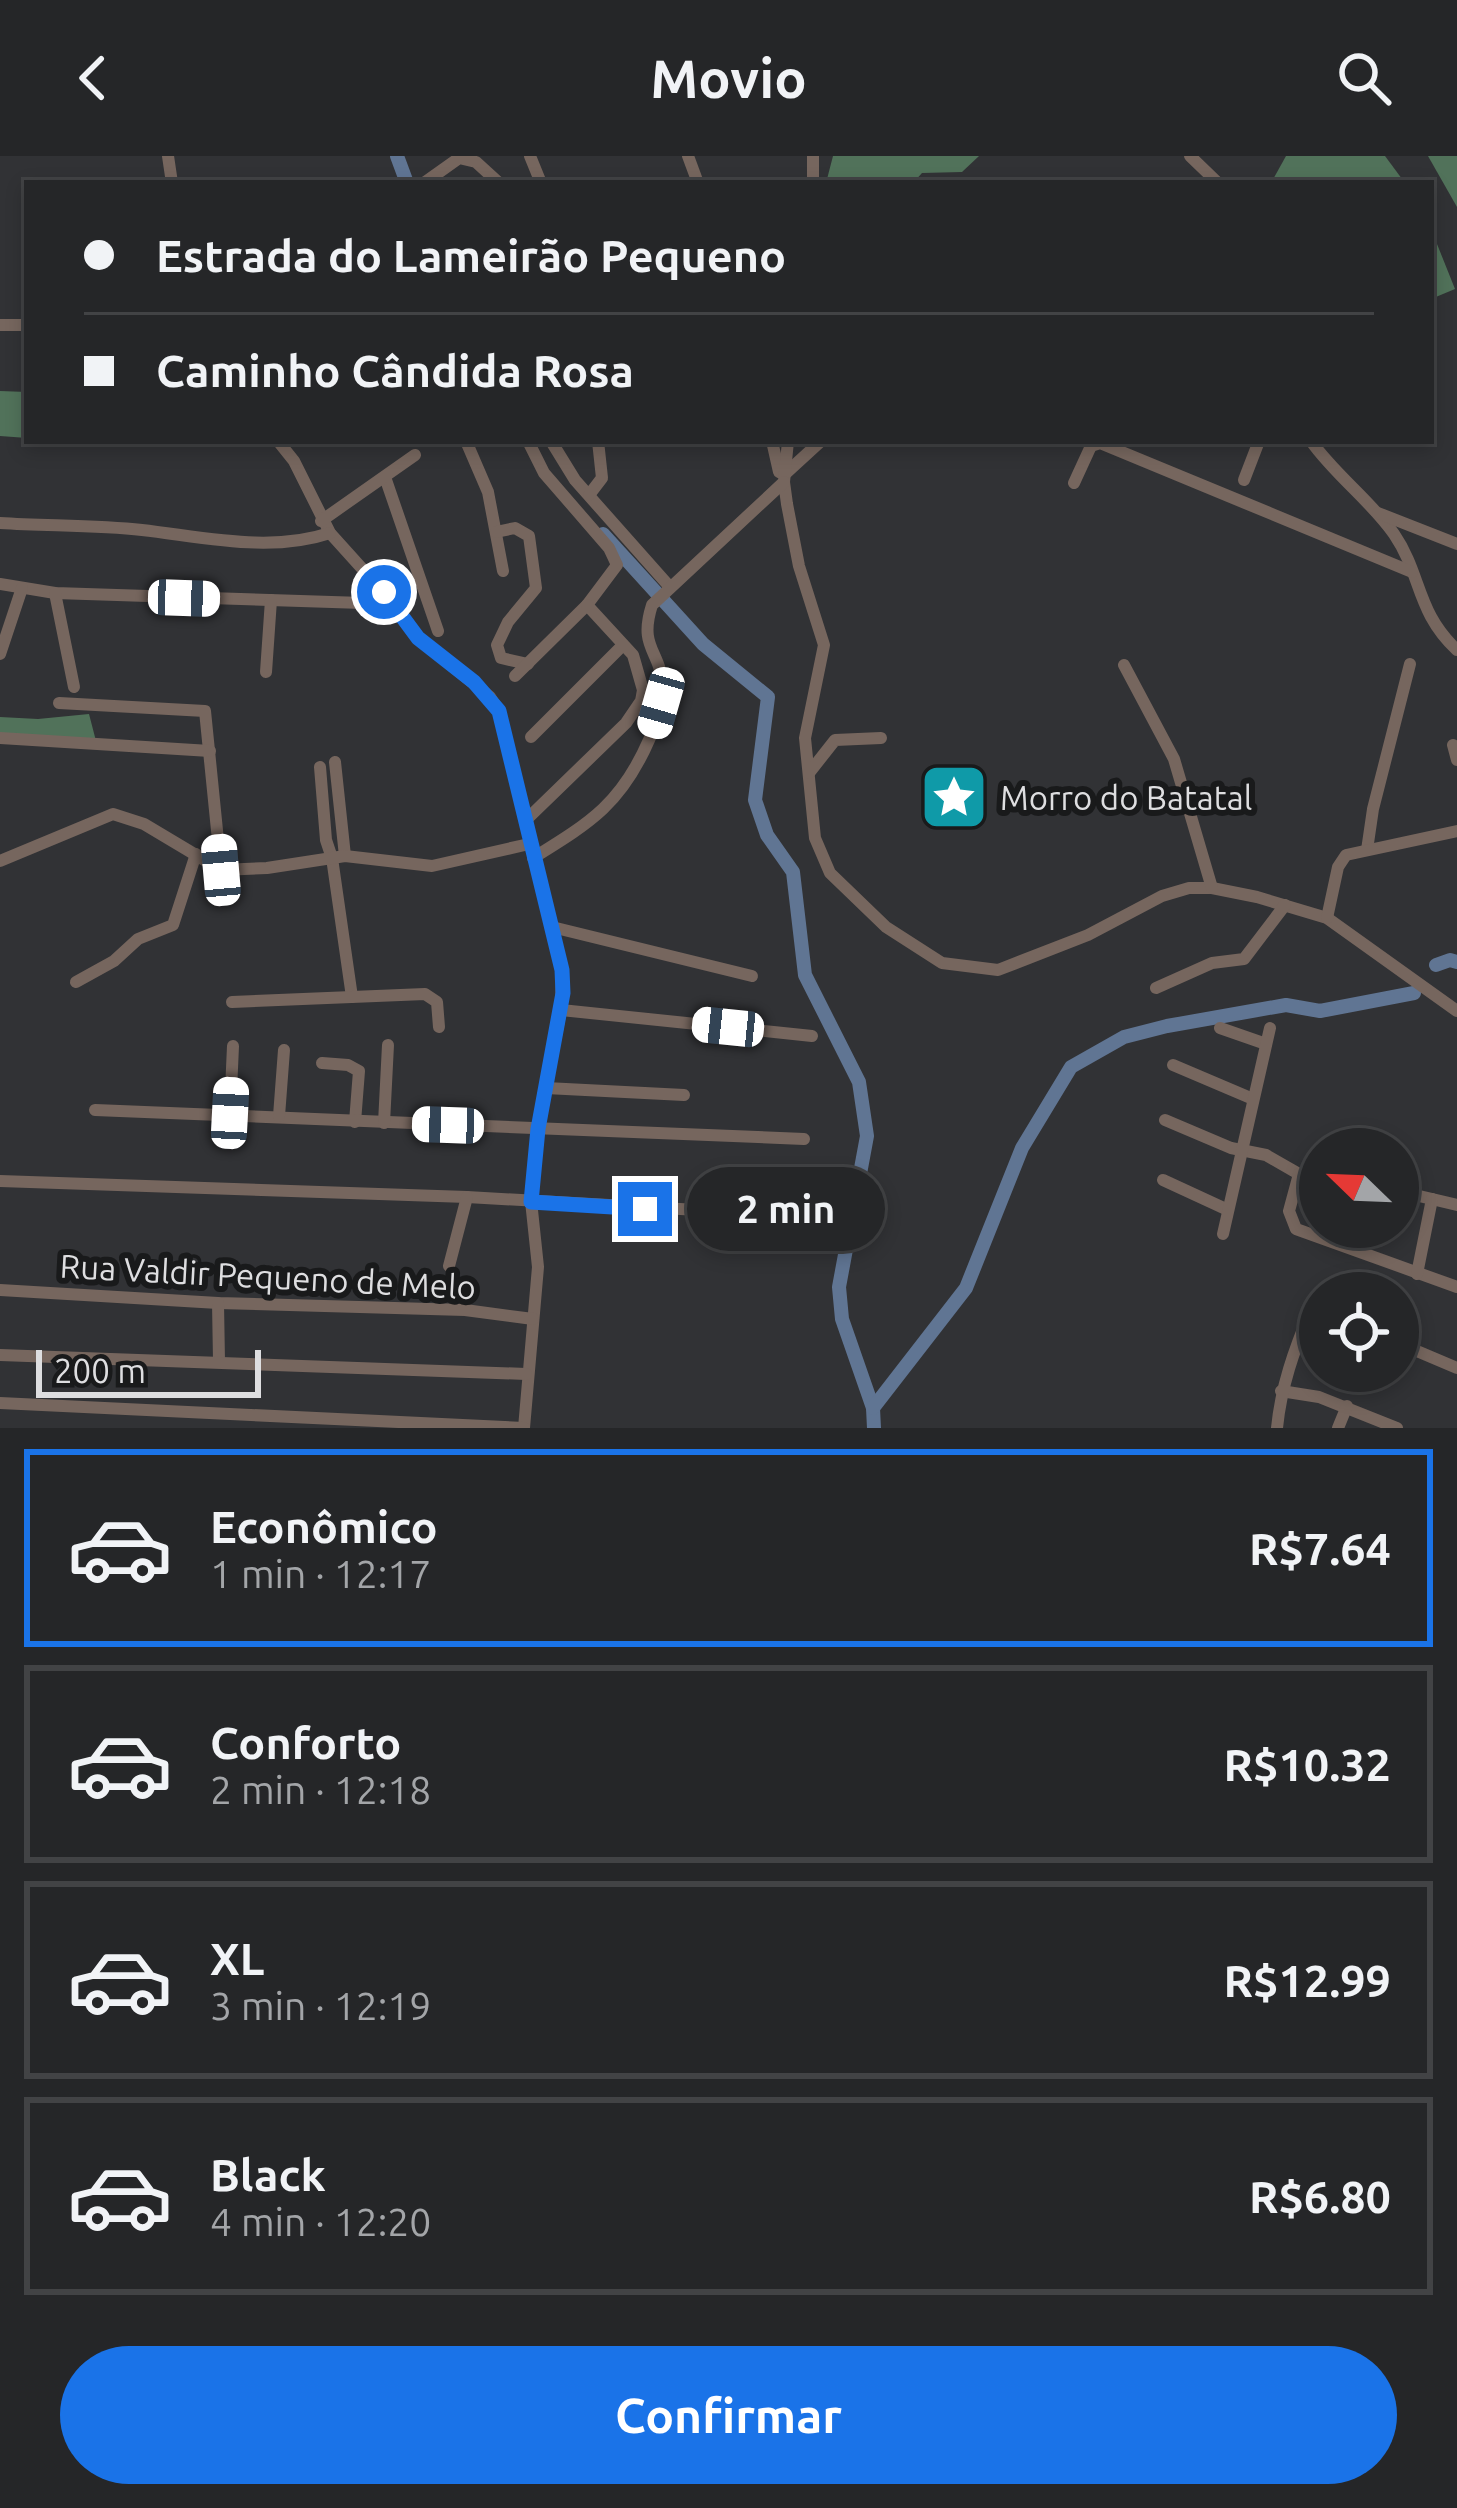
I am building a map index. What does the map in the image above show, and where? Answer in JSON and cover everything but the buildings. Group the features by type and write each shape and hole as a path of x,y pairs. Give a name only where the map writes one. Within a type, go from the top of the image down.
{"street":[{"path":"1190,156 1215,180"},
{"path":"428,180 459,158 476,161 496,180"},
{"path":"0,1403 524,1428 538,1267 531,1202 538,1129 561,1010 562,970 499,711 474,682 418,638 326,527 280,444"},
{"path":"467,444 484,478 503,571"},
{"path":"515,676 614,574 616,559 558,490 530,444"},
{"path":"552,444 575,480 668,588"},
{"path":"589,495 602,478 598,444"},
{"path":"773,444 785,478"},
{"path":"788,444 785,478 800,566 824,645 806,720 814,838 830,873 908,944 942,963 998,970 1088,935 1162,896 1189,888 1212,889 1327,918 1457,1011"},
{"path":"0,861 113,814 144,824 221,870 339,857 432,866 531,851 610,805 634,773 652,733 662,686 645,630 652,604 817,444"},
{"path":"1074,482 1091,446 1097,444"},
{"path":"1102,444 1412,572"},
{"path":"1244,480 1258,444"},
{"path":"1314,444 1395,536 1429,616 1457,650"},
{"path":"0,523 300,542 326,527 415,455"},
{"path":"385,476 438,631"},
{"path":"558,490 575,480"},
{"path":"1377,513 1457,544"},
{"path":"496,532 515,528 529,536 536,588 508,622 497,645 501,658 528,664"},
{"path":"0,584 55,593 394,604"},
{"path":"0,654 22,588"},
{"path":"55,593 74,687"},
{"path":"266,672 271,600"},
{"path":"525,821 636,711 643,690 637,664 587,605"},
{"path":"531,737 623,646"},
{"path":"1367,850 1410,664"},
{"path":"1124,665 1174,759 1212,889"},
{"path":"59,703 205,711 221,870"},
{"path":"0,738 210,751"},
{"path":"808,774 835,740 881,738"},
{"path":"335,762 352,997"},
{"path":"320,767 326,840 339,857"},
{"path":"1327,918 1341,860 1456,831 1457,849"},
{"path":"76,982 115,961 138,939 172,925 196,854"},
{"path":"1156,988 1212,963 1244,959 1285,905"},
{"path":"552,927 752,976"},
{"path":"232,1002 430,995 437,1002 439,1027"},
{"path":"561,1010 812,1036"},
{"path":"1220,1028 1266,1044"},
{"path":"1223,1234 1270,1028"},
{"path":"384,1123 388,1045"},
{"path":"230,1113 233,1046"},
{"path":"279,1116 284,1050"},
{"path":"322,1063 354,1066 359,1071 355,1122"},
{"path":"1173,1065 1253,1099"},
{"path":"546,1088 683,1095"},
{"path":"95,1110 804,1139"},
{"path":"1165,1120 1231,1148 1244,1148 1286,1164 1299,1174 1288,1211 1299,1230"},
{"path":"1163,1180 1228,1210"},
{"path":"0,1181 466,1197 788,1216"},
{"path":"1419,1196 1457,1205"},
{"path":"449,1266 466,1197"},
{"path":"1417,1272 1432,1199"},
{"path":"1347,1248 1412,1272"},
{"path":"1419,1275 1457,1287"},
{"name":"Rua Valdir Pequeno de Melo","path":"0,1290 218,1303 465,1310 533,1319"},
{"path":"218,1303 219,1360"},
{"path":"1277,1428 1281,1391 1299,1342"},
{"path":"1419,1352 1457,1368"},
{"path":"0,1355 526,1374"},
{"path":"1281,1391 1346,1406 1397,1428"},
{"path":"1338,1428 1346,1406"}],"green space":[{"path":"833,156 979,156 962,172 922,173 916,180 827,180"},
{"path":"1286,156 1385,156 1403,180 1273,180"},
{"path":"1428,156 1457,156 1457,207"},
{"path":"1434,236 1455,289 1434,298"},
{"path":"0,391 24,392 24,438 0,436"},
{"path":"89,714 96,741 0,734 0,717"}],"waterway":[{"path":"397,156 406,180"},
{"path":"603,534 703,644 768,697 755,800 767,835 793,872 805,975 859,1082 867,1136 839,1287 842,1319 873,1408 874,1428"},
{"path":"1436,965 1457,962"},
{"path":"873,1408 966,1288 1022,1148 1071,1067 1124,1037 1167,1026 1286,1005 1320,1011 1414,993"}],"place":[{"name":"Morro do Batatal","path":"954,797"}],"route":[{"path":"384,592 418,638 474,682 499,711 550,919 563,993 538,1129 531,1202 645,1209"}]}
